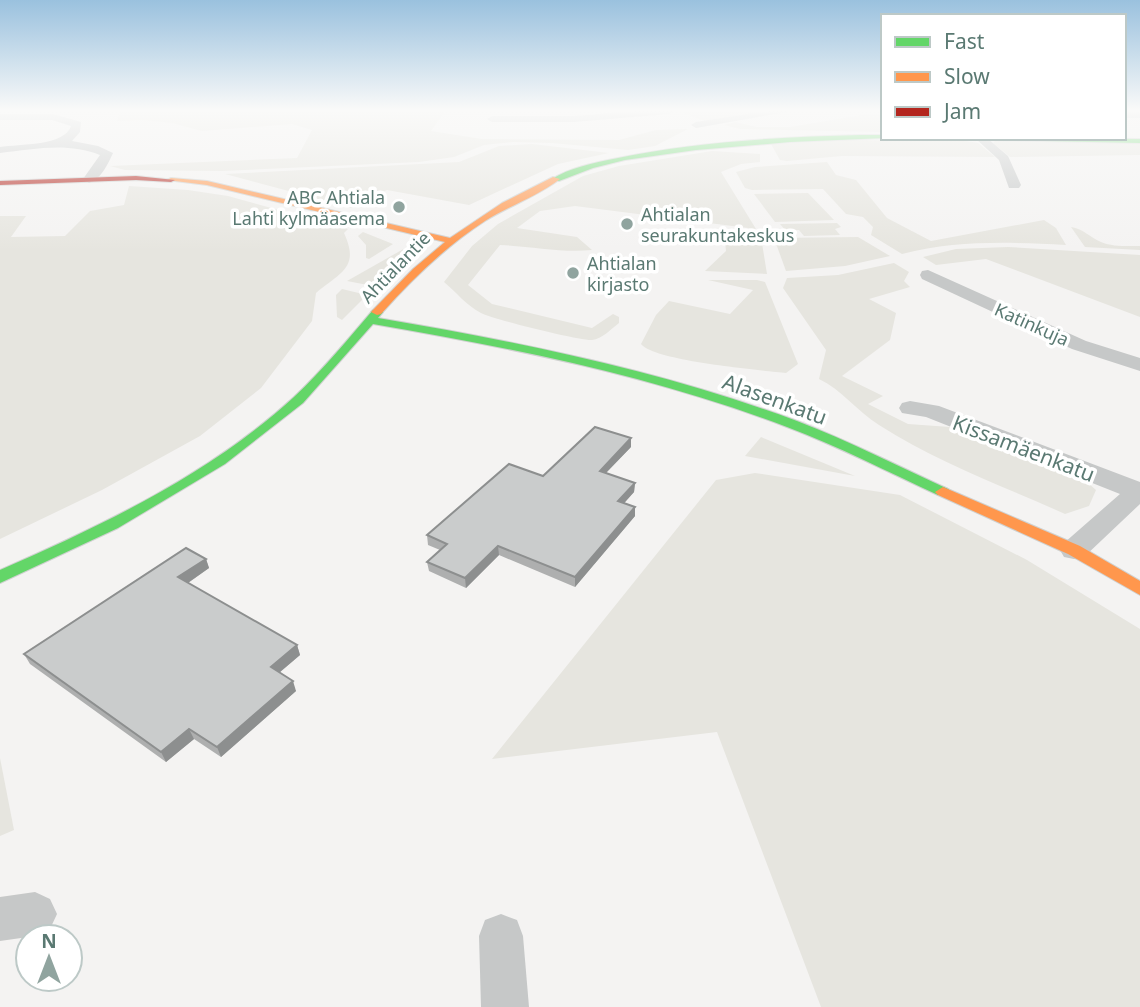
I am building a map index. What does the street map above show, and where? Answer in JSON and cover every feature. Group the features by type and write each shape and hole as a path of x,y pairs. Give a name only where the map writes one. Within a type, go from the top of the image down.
{"main road":[{"name":"Ahtialantie","path":"0,577 66,549 166,496 240,448 289,408 330,367 413,272 449,240 524,195 570,173 635,157"},
{"path":"0,183 175,179 217,184 449,240"},
{"name":"Alasenkatu","path":"371,320 496,341 606,366 774,417 1074,550 1140,589"}],"street":[{"path":"89,179 105,157"},
{"path":"1002,157 1014,185"},
{"name":"Katinkuja","path":"928,275 1079,345 1140,365"},
{"name":"Kissamäenkatu","path":"910,408 931,411 1139,491 1074,550"},
{"path":"501,936 505,1007"}],"shaded area":[{"path":"454,157 419,162 222,171 125,170 110,166 297,158"},
{"path":"472,157 590,157 558,164 469,205 387,190 352,208 225,174 459,162"},
{"path":"675,157 760,157 760,162 741,164 721,172 756,229 575,206 540,211 517,228 577,237 592,250 569,251 500,245 468,285 492,304 592,328 613,314 619,317 619,323 592,340 488,316 471,307 444,282 472,246 498,224 583,176 619,166"},
{"path":"778,157 831,157 787,161"},
{"path":"827,162 836,175 856,180 887,218 931,241 1044,220 1056,228 1066,245 963,244 902,254 871,235 873,227 863,217 846,214 823,189 752,190 745,188 736,172 755,167"},
{"path":"129,186 228,196 348,229 344,233 350,254 349,262 340,274 316,293 312,321 261,388 200,436 102,490 0,539 0,216 26,216 11,237 65,236 90,211 124,205"},
{"path":"808,193 834,220 775,222 754,194"},
{"path":"837,223 841,227 835,229 840,235 804,236 799,230 786,231 780,224"},
{"path":"1071,227 1106,244 1140,246 1140,250 1085,247"},
{"path":"363,232 393,244 369,259 366,258 366,245 358,236"},
{"path":"724,232 761,237 767,274 705,271 726,251"},
{"path":"858,237 890,256 845,266 786,271 774,238"},
{"path":"407,247 413,252 373,286 347,281"},
{"path":"1008,247 1140,255 1140,317 986,259 936,265 923,257 956,249"},
{"path":"894,263 909,272 904,281 910,287 869,299 896,313 890,340 842,376 883,396 868,404 908,424 950,427 1080,476 1096,490 1089,506 1065,514 947,462 879,425 819,379 826,350 783,288 787,278 838,275"},
{"path":"708,280 765,282 798,364 786,373 732,367 665,355 641,344 656,315 669,301 730,314 753,290"},
{"path":"342,289 367,295 342,320 337,317 336,295"},
{"path":"761,437 855,476 745,456"},
{"path":"755,473 900,495 1027,560 1140,629 1140,1007 821,1007 717,732 492,759 716,480"},
{"path":"0,758 14,830 0,836"}],"building":[{"path":"595,427 631,438 600,471 635,483 618,501 635,507 575,577 498,546 465,578 427,562 447,544 427,535 509,464 543,476"},
{"path":"186,548 206,559 178,577 297,645 271,667 293,681 217,747 189,729 161,752 24,654"}],"traffic: fast":[{"path":"556,179 607,162 632,157"},
{"path":"0,577 112,524 185,484 220,461 298,400 377,312"},
{"path":"371,320 523,348 724,400 838,443 943,492"}],"traffic: slow":[{"path":"377,312 416,271 459,235 505,205 556,179"},
{"path":"171,180 207,183 449,240"},
{"path":"943,492 1074,550 1140,589"}],"traffic: jam":[{"path":"0,183 136,178 171,180"}],"place":[{"name":"ABC Ahtiala Lahti kylmäasema","path":"399,207"},
{"name":"Ahtialan seurakuntakeskus","path":"627,224"},
{"name":"Ahtialan kirjasto","path":"573,273"}]}
